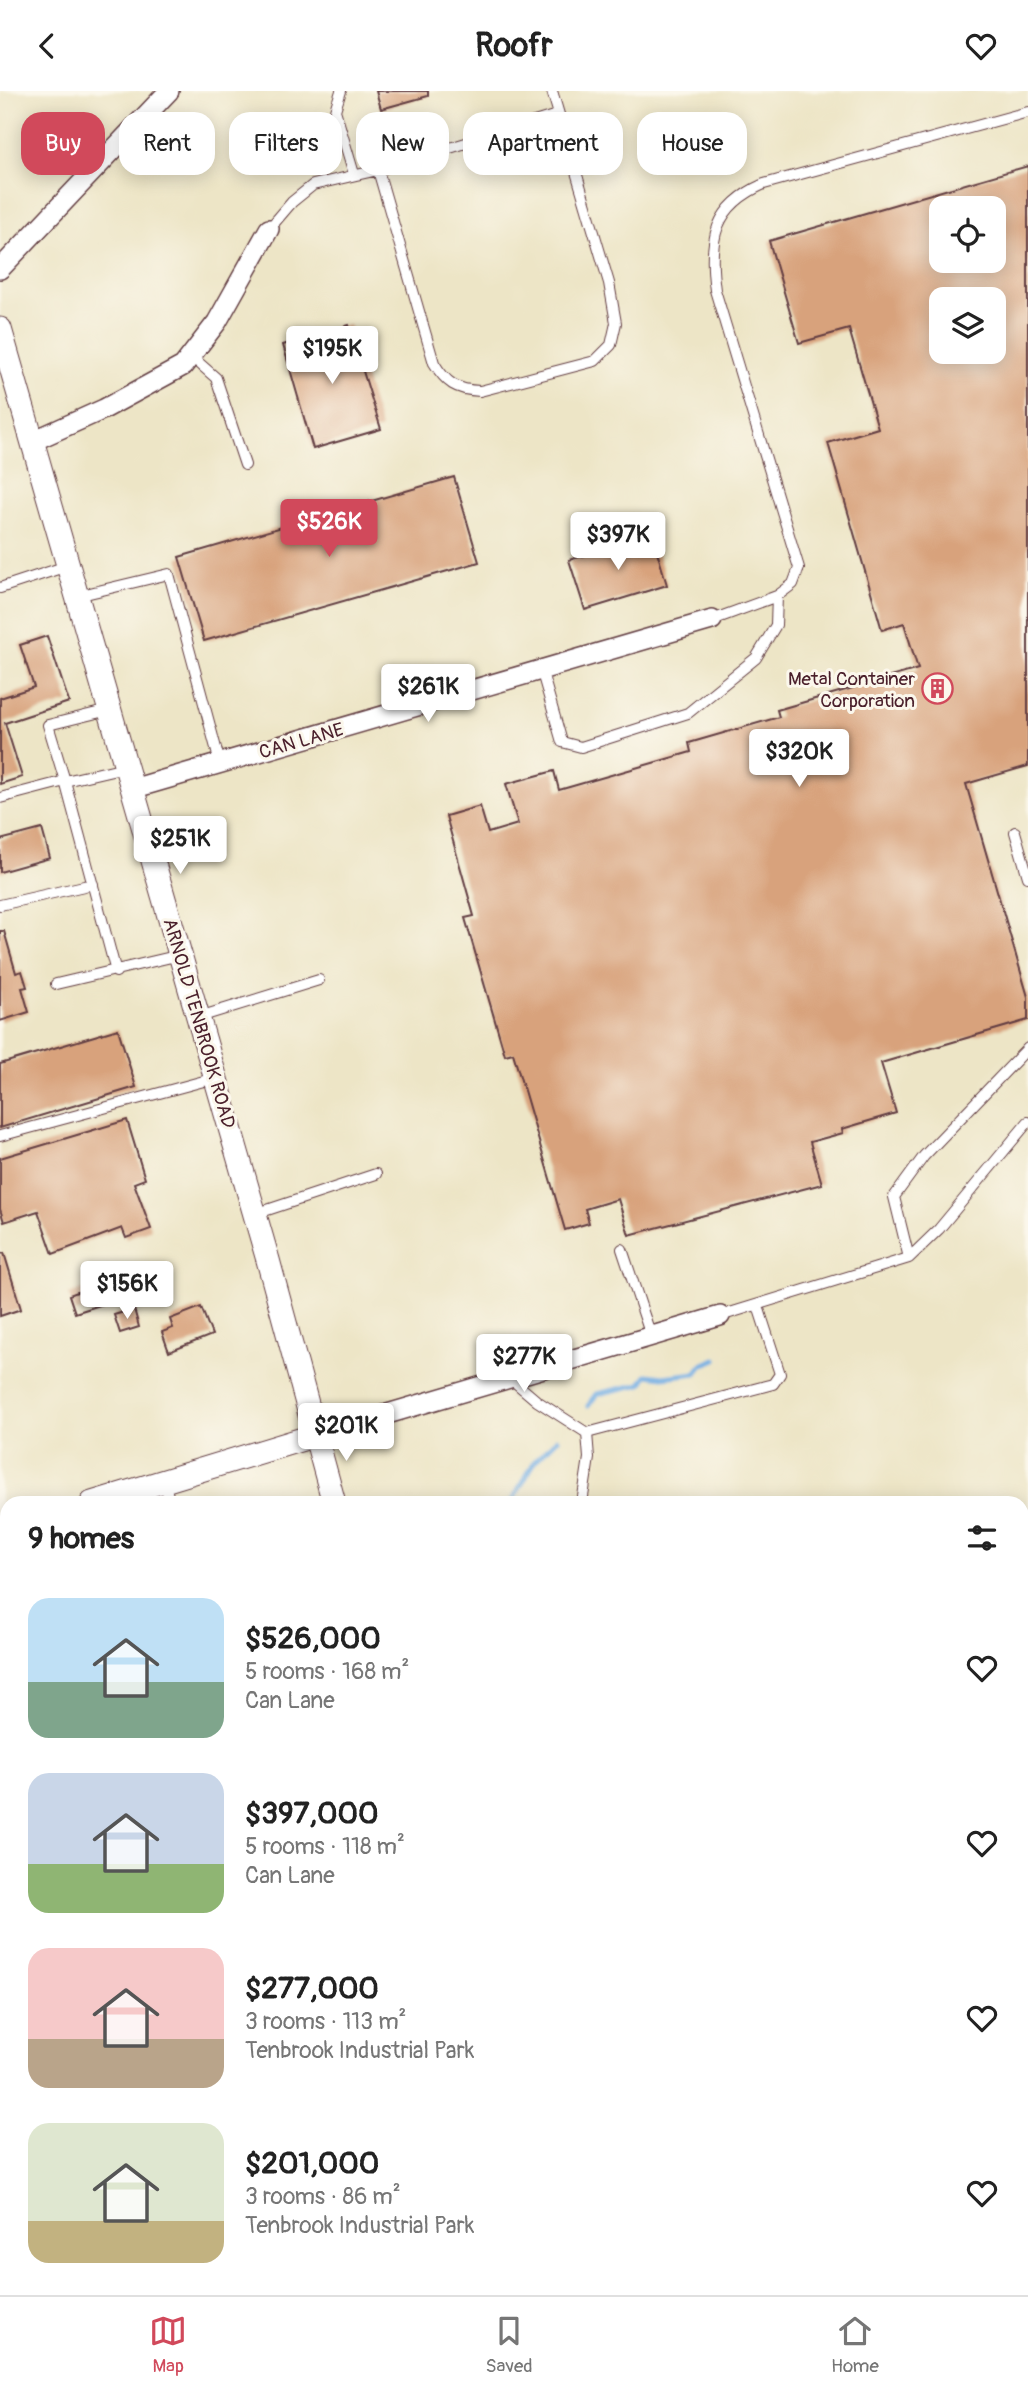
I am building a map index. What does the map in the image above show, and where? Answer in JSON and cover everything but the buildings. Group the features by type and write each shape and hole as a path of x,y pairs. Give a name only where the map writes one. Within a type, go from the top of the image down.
{"street":[{"path":"0,269 169,91"},
{"path":"33,441 65,429 183,366 216,322 269,229"},
{"name":"ARNOLD TENBROOK ROAD","path":"0,329 199,1017 332,1496"},
{"name":"CAN LANE","path":"129,778 220,763 712,621"},
{"path":"140,1496 167,1492 316,1435 720,1316"}],"lane":[{"path":"269,229 292,202 313,185 354,174 335,110 341,91"},
{"path":"552,91 556,112"},
{"path":"712,621 777,596 793,584 799,569 715,290 711,261 714,233 726,210 744,192 764,184 1028,112"},
{"path":"379,175 434,363 445,380 461,390 480,391 595,361 611,345 616,323 609,283 576,175"},
{"path":"191,356 216,377 245,465"},
{"path":"0,587 68,566"},
{"path":"76,596 169,574 220,763"},
{"path":"541,669 562,742 581,747 688,713 756,658 776,625 777,596"},
{"path":"109,710 48,725 116,972"},
{"path":"0,798 65,781 129,778"},
{"path":"1015,832 1025,857 1028,877"},
{"path":"0,905 93,884"},
{"path":"56,984 181,955"},
{"path":"199,1017 319,980"},
{"path":"909,1258 894,1198 924,1156 1028,1048"},
{"path":"0,1136 215,1078"},
{"path":"720,1316 909,1258 939,1229 1028,1122"},
{"path":"255,1214 376,1174"},
{"path":"622,1249 651,1336"},
{"path":"510,1377 537,1401 587,1433 773,1384 780,1374 758,1305"},
{"path":"583,1496 589,1458 587,1433"}],"waterway":[{"path":"588,1406 597,1394 641,1384 647,1375 663,1377 696,1373 702,1365 716,1359"},
{"path":"515,1496 535,1461 557,1439"}],"place":[{"name":"Metal Container Corporation","path":"938,689"}]}
